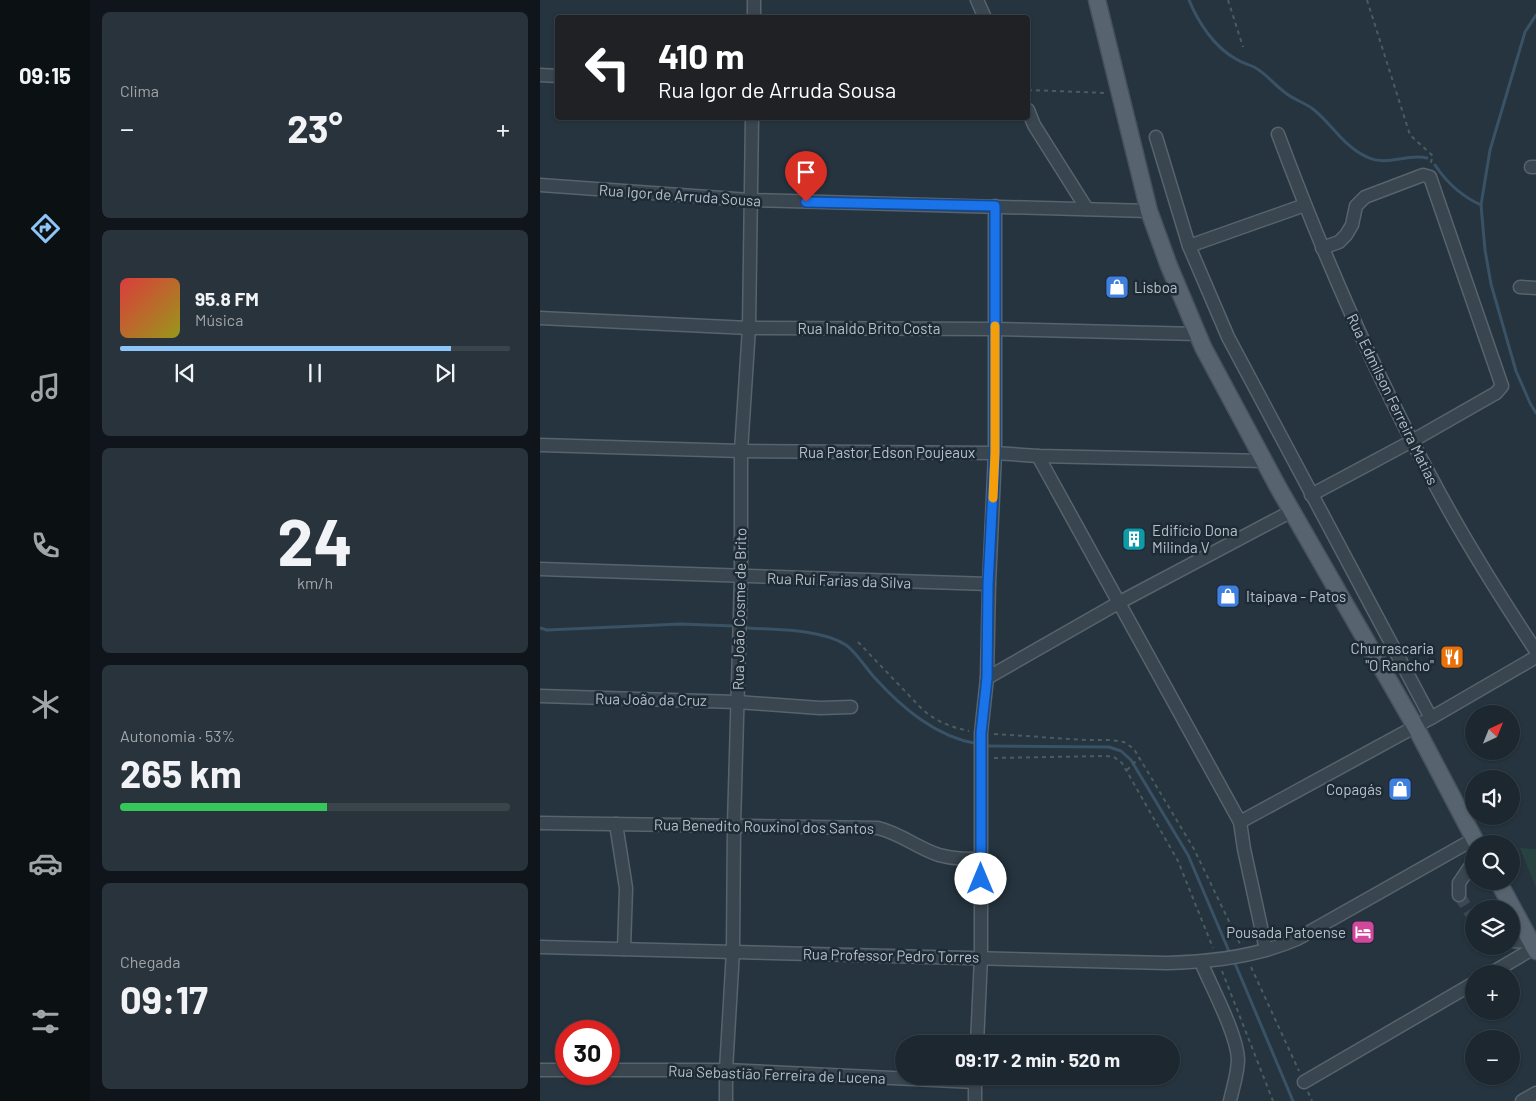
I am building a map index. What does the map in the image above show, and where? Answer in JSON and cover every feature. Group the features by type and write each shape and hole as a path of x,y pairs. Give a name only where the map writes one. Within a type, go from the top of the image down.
{"main road":[{"path":"1097,0 1149,211 1169,266 1198,334 1220,381 1292,511 1416,726 1473,835"},
{"path":"1503,890 1534,947"}],"street":[{"path":"754,0 754,15"},
{"path":"978,0 984,15"},
{"path":"540,75 555,76"},
{"path":"1030,115 1034,125 1086,209"},
{"name":"Rua João Cosme de Brito","path":"726,1101 733,951 734,826 741,576 741,452 749,328 752,120"},
{"name":"Rua Edmilson Ferreira Matias","path":"1278,134 1322,248 1412,441 1455,522 1536,651"},
{"path":"1156,137 1189,246 1228,337 1431,718"},
{"path":"1311,495 1496,393 1501,390 1502,384 1430,177 1423,175 1364,197 1356,206 1352,225 1346,235 1339,242 1322,248"},
{"name":"Rua Igor de Arruda Sousa","path":"540,185 750,200 1149,211"},
{"path":"1189,246 1305,205"},
{"path":"977,1035 981,957 981,733 987,678 988,584 995,453 995,206"},
{"path":"1520,286 1536,288"},
{"name":"Rua Inaldo Brito Costa","path":"540,318 749,328 995,329 1198,334"},
{"name":"Rua Pastor Edson Poujeaux","path":"540,445 741,452 995,453 1038,456 1264,461"},
{"path":"1038,456 1240,822 1266,950"},
{"path":"987,678 1120,602 1292,511"},
{"name":"Rua Rui Farias da Silva","path":"540,569 988,584"},
{"path":"1240,822 1431,718 1536,657"},
{"name":"Rua João da Cruz","path":"540,696 737,702 820,708 851,708"},
{"name":"Rua Benedito Rouxinol dos Santos","path":"540,823 878,828 894,832 937,854 958,860 981,859"},
{"path":"616,824 626,888 624,949"},
{"name":"Rua Professor Pedro Torres","path":"540,947 1167,963 1201,962 1266,950 1297,939 1465,847"},
{"path":"1459,895 1459,883 1465,874"},
{"path":"1520,943 1534,947"},
{"path":"1505,965 1534,947"},
{"path":"1201,962 1231,1032 1238,1058 1230,1101"},
{"path":"1304,1082 1465,988"},
{"path":"540,1070 555,1070"},
{"name":"Rua Sebastião Ferreira de Lucena","path":"620,1070 726,1070 895,1076"},
{"path":"975,1085 975,1101"},
{"path":"1522,1101 1536,1093"}],"path":[{"path":"1228,0 1243,48"},
{"path":"1367,0 1410,135 1433,156"},
{"path":"1030,90 1119,93"},
{"path":"858,642 934,719 951,727 981,733 1111,740 1124,742 1134,749 1194,849 1312,1101"},
{"path":"981,759 1106,756 1114,757 1122,763 1178,861 1219,960 1273,1101"},
{"path":"1127,770 1139,758"}],"green space":[{"path":"1520,848 1536,849 1536,888"}],"waterway":[{"path":"1189,0 1202,25 1221,48 1238,60 1252,66 1267,76 1287,94 1313,109 1359,153 1382,161 1412,157 1427,158"},
{"path":"1536,15 1525,32 1490,150 1481,205 1485,250 1491,284 1516,371 1536,413"},
{"path":"1435,165 1444,178 1455,188 1481,205"},
{"path":"540,628 547,630 681,624 734,626"},
{"path":"748,628 812,633 846,645 896,700 921,720 948,735 978,744"},
{"path":"984,746 1109,747 1121,751 1131,760 1188,855 1231,956"},
{"path":"1234,961 1293,1101"}],"tunnel":[{"path":"1459,895 1465,905"}],"slow traffic":[{"path":"993,498 995,326"}],"place":[{"name":"Lisboa","path":"1117,287"},
{"name":"Edifício Dona Milinda V","path":"1134,539"},
{"name":"Itaipava - Patos","path":"1228,596"},
{"name":"Churrascaria \"O Rancho\"","path":"1452,657"},
{"name":"Copagás","path":"1400,789"},
{"name":"Pousada Patoense","path":"1363,932"}],"route":[{"path":"806,202 995,206 995,453 988,584 987,678 981,733 981,879"}]}
